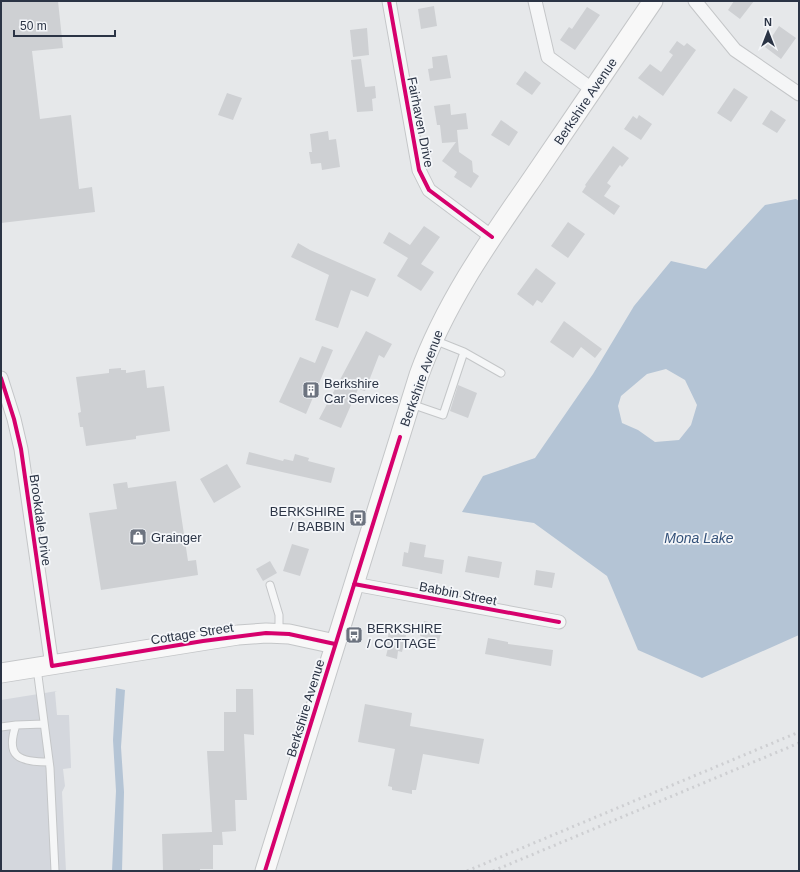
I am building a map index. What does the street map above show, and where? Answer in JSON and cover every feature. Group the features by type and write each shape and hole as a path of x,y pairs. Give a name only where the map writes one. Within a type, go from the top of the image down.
{"main road":[{"name":"Berkshire Avenue","path":"265,871 410,404 433,340 453,300 492,237 653,1"},
{"name":"Cottage Street","path":"1,673 238,635 279,633 335,644"}],"street":[{"name":"Fairhaven Drive","path":"389,1 418,170 429,190 492,237"},
{"path":"535,1 548,57 593,90"},
{"path":"695,1 735,50 799,94"},
{"name":"Brookdale Drive","path":"1,378 14,419 20,449 45,667"},
{"name":"Babbin Street","path":"354,584 559,622"}],"lane":[{"path":"433,340 464,352 501,373"},
{"path":"410,404 443,415 464,352"},
{"path":"270,585 279,615 279,633"},
{"path":"45,667 44,724 49,762 55,871"},
{"path":"1,727 44,724"},
{"path":"16,725 11,742 12,749 16,756 35,761 49,762"}],"shaded area":[{"path":"57,691 55,692 57,715 69,715 71,768 63,769 65,786 62,792 66,871 1,871 1,700"}],"water":[{"name":"Mona Lake","path":"796,199 799,201 799,635 702,678 638,650 607,576 534,523 462,512 483,476 535,458 593,374 634,306 671,261 706,269 765,205","holes":["666,369 685,380 697,405 691,425 679,440 655,442 638,430 622,423 618,406 621,396 647,374"]},
{"path":"116,688 125,690 121,747 124,792 122,871 112,871 116,791 113,740"}],"building":[{"path":"1,1 58,1 63,48 32,51 40,119 71,115 79,189 92,187 95,212 1,223"},
{"path":"734,1 754,1 740,19 728,10"},
{"path":"434,6 437,26 421,29 418,9"},
{"path":"587,7 600,15 575,50 560,40 569,27 572,29"},
{"path":"779,26 796,38 781,59 765,47"},
{"path":"367,28 369,55 353,57 350,30"},
{"path":"677,41 684,46 687,43 696,50 663,96 638,78 650,64 661,72 673,55 669,52"},
{"path":"447,55 451,78 430,81 428,69 433,68 432,57"},
{"path":"361,59 365,87 375,86 376,98 372,99 373,111 357,112 351,60"},
{"path":"525,71 541,83 532,95 516,84"},
{"path":"734,88 748,97 731,122 717,113"},
{"path":"227,93 242,98 233,120 218,115"},
{"path":"450,104 451,115 466,113 468,129 457,130 459,152 472,161 473,172 479,176 471,188 454,177 457,172 442,161 456,142 442,143 440,125 437,125 434,106"},
{"path":"771,110 786,120 777,133 762,124"},
{"path":"639,115 652,124 641,140 624,129 633,116 637,119"},
{"path":"501,120 518,132 509,146 491,135"},
{"path":"328,131 329,140 336,139 340,167 322,170 321,163 311,164 309,152 312,152 310,134"},
{"path":"613,146 629,158 622,167 620,165 607,183 611,186 604,196 620,206 614,215 582,192 586,186 585,185"},
{"path":"568,222 585,234 568,258 551,246"},
{"path":"424,226 440,237 421,264 434,272 421,291 397,276 408,258 383,243 389,232 410,245"},
{"path":"298,243 310,250 376,279 368,297 351,290 338,328 315,320 329,275 291,257"},
{"path":"536,268 556,283 542,303 537,300 533,306 517,294"},
{"path":"564,321 602,349 595,358 581,347 573,358 550,342"},
{"path":"366,331 392,344 384,358 379,355 365,391 358,389 341,428 319,419"},
{"path":"322,346 333,350 306,414 279,402 300,357 315,363"},
{"path":"121,368 121,370 126,370 126,373 145,370 147,388 164,386 170,431 136,436 136,439 86,446 83,427 80,427 78,413 81,412 76,377 109,373 109,369"},
{"path":"458,385 477,393 468,418 450,411"},
{"path":"249,452 283,461 284,459 293,461 295,454 309,458 308,461 335,468 331,483 246,464"},
{"path":"227,464 241,487 214,503 200,479"},
{"name":"Grainger","path":"176,481 188,561 196,560 198,575 101,590 89,513 117,509 113,484 127,482 128,488"},
{"path":"410,542 426,545 424,557 444,560 442,574 402,566 404,552 408,553"},
{"path":"292,544 309,549 300,576 283,571"},
{"path":"468,556 502,562 499,578 465,572"},
{"path":"270,561 277,573 263,581 256,569"},
{"path":"536,570 555,573 552,588 534,585"},
{"path":"424,621 443,625 439,641 420,636"},
{"path":"389,631 406,635 402,652 398,651 397,659 386,656"},
{"path":"488,638 508,642 508,644 553,650 551,666 485,654"},
{"path":"236,689 253,689 254,735 244,734 247,800 235,800 236,831 222,832 223,845 213,845 213,869 200,869 200,871 163,871 162,834 212,832 207,751 224,751 224,712 236,712"},
{"path":"365,704 412,713 410,726 484,739 479,764 423,754 416,790 412,790 412,794 392,790 392,787 388,786 395,749 358,742"}],"railway":[{"path":"467,871 799,732"},
{"path":"493,871 799,743"}],"cycle path":[{"path":"389,1 419,170 429,190 492,237"},
{"path":"1,378 14,419 21,449 52,666 203,641 266,633 289,634 335,644"},
{"path":"265,871 400,437"},
{"path":"354,584 559,622"}],"place":[{"name":"Berkshire Car Services","path":"311,390"},
{"name":"BERKSHIRE / BABBIN","path":"358,518"},
{"name":"Grainger","path":"138,537"},
{"name":"BERKSHIRE / COTTAGE","path":"354,635"}]}
